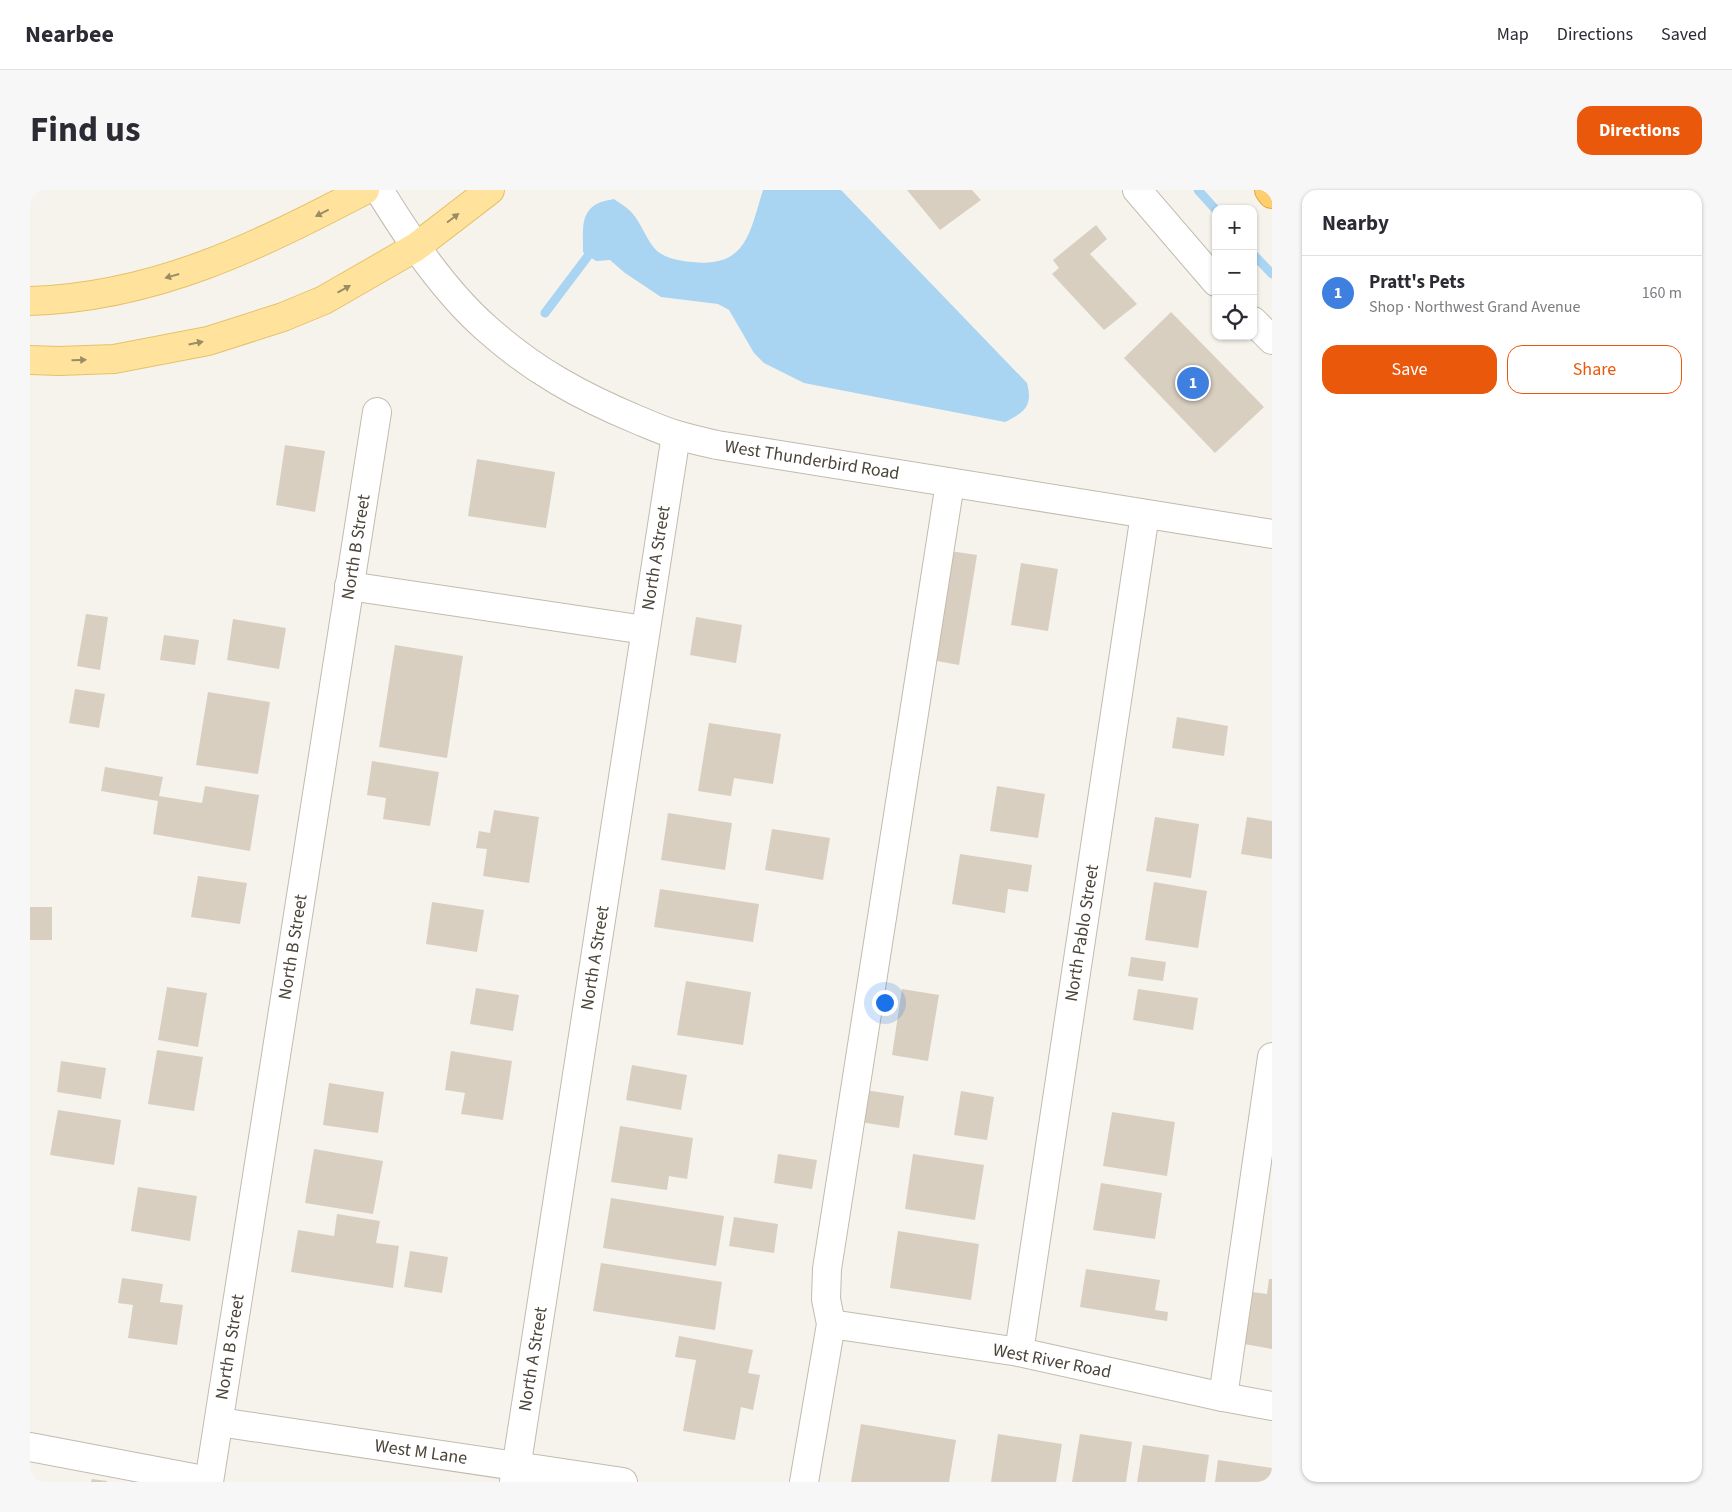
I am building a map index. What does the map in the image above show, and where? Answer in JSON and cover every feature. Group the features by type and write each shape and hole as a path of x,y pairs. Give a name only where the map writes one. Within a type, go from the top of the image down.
{"highway":[{"path":"1269,190 1272,194"}],"main road":[{"path":"30,301 58,300 125,290 190,271 256,245 365,190"},
{"path":"30,360 114,359 208,341 283,317 324,300 416,247 490,190"}],"street":[{"name":"West Thunderbird Road","path":"380,190 416,247 456,298 485,327 516,353 551,378 598,404 676,435 717,445 1272,534"},
{"path":"1137,190 1212,277"},
{"path":"1257,325 1272,340"},
{"name":"North B Street","path":"209,1481 377,412"},
{"name":"North A Street","path":"515,1474 676,435"},
{"path":"804,1482 831,1324 826,1299 827,1269 950,483"},
{"name":"North Pablo Street","path":"1019,1352 1145,514"},
{"path":"350,586 645,630"},
{"path":"1223,1397 1272,1057"},
{"name":"West River Road","path":"831,1324 1019,1352 1272,1406"},
{"name":"West M Lane","path":"219,1422 515,1474 623,1482"},
{"path":"30,1447 209,1481"}],"water":[{"path":"763,190 841,190 1027,383 1029,397 1026,407 1018,415 1005,422 804,383 764,363 754,353 729,310 718,304 661,297 625,273 610,260 596,261 583,252 585,217 594,205 614,199 632,213 653,247 661,254 674,259 693,262 711,262 725,259 735,253 743,244 754,219"}],"building":[{"path":"907,190 972,190 981,200 940,230"},
{"path":"1096,225 1107,239 1090,254 1137,304 1104,330 1052,274 1059,268 1053,260"},
{"path":"1171,312 1264,407 1215,453 1124,358"},
{"path":"285,445 325,451 315,512 276,505"},
{"path":"477,459 555,472 546,528 468,516"},
{"path":"943,550 977,555 959,665 926,659"},
{"path":"1021,563 1058,569 1048,631 1011,625"},
{"path":"86,614 108,617 100,670 77,666"},
{"path":"696,617 742,625 736,663 690,655"},
{"path":"233,619 286,628 279,669 227,660"},
{"path":"164,635 199,640 195,665 160,660"},
{"path":"395,645 463,656 447,758 379,747"},
{"path":"75,689 105,694 99,728 69,723"},
{"path":"208,692 270,702 258,774 196,765"},
{"path":"1177,717 1228,726 1224,756 1172,748"},
{"path":"709,723 781,734 773,784 734,778 731,796 698,791"},
{"path":"372,761 439,772 430,826 383,819 386,798 367,795"},
{"path":"105,767 163,777 159,796 202,803 205,786 259,795 250,851 153,834 158,801 101,791"},
{"path":"997,786 1045,794 1038,838 990,831"},
{"path":"494,810 539,817 529,883 483,876 487,849 476,848 479,831 490,833"},
{"path":"668,813 732,823 725,870 661,860"},
{"path":"1155,817 1199,824 1191,878 1146,871"},
{"path":"1247,817 1272,821 1272,859 1241,854"},
{"path":"772,829 830,838 823,880 765,870"},
{"path":"960,854 1032,865 1028,892 1008,889 1005,913 952,904"},
{"path":"198,876 247,883 240,924 191,917"},
{"path":"1154,882 1207,891 1198,948 1145,940"},
{"path":"660,889 759,904 753,942 654,927"},
{"path":"432,902 484,910 477,952 426,944"},
{"path":"30,907 52,907 52,940 30,940"},
{"path":"1131,957 1166,962 1163,981 1128,976"},
{"path":"686,981 751,992 743,1045 677,1035"},
{"path":"167,987 207,993 198,1047 158,1040"},
{"path":"476,988 519,995 513,1031 470,1024"},
{"path":"902,989 939,995 928,1061 892,1055"},
{"path":"1138,989 1198,998 1193,1030 1133,1020"},
{"path":"157,1050 203,1057 194,1111 148,1104"},
{"path":"451,1051 512,1061 503,1120 461,1114 465,1093 445,1090"},
{"path":"61,1061 106,1068 101,1099 57,1092"},
{"path":"632,1065 687,1075 681,1110 626,1100"},
{"path":"329,1083 384,1092 378,1133 323,1125"},
{"path":"865,1090 904,1096 899,1128 860,1122"},
{"path":"961,1091 994,1097 987,1140 954,1135"},
{"path":"58,1110 121,1120 114,1165 50,1155"},
{"path":"1112,1112 1175,1122 1167,1176 1103,1166"},
{"path":"620,1126 693,1138 687,1179 669,1176 667,1190 611,1182"},
{"path":"314,1149 383,1161 373,1214 305,1203"},
{"path":"778,1154 817,1160 812,1189 774,1183"},
{"path":"913,1154 984,1165 975,1220 905,1209"},
{"path":"1101,1183 1162,1193 1155,1239 1093,1230"},
{"path":"138,1187 197,1196 190,1241 131,1231"},
{"path":"611,1198 724,1216 716,1266 603,1248"},
{"path":"337,1214 380,1221 376,1243 399,1246 393,1288 291,1272 298,1230 334,1236"},
{"path":"734,1217 778,1224 774,1253 729,1246"},
{"path":"898,1231 979,1244 971,1300 890,1288"},
{"path":"410,1251 448,1257 442,1293 404,1287"},
{"path":"601,1263 722,1282 715,1330 593,1311"},
{"path":"1086,1269 1160,1280 1155,1310 1168,1312 1167,1321 1080,1307"},
{"path":"122,1278 163,1284 160,1302 183,1305 177,1345 128,1338 133,1305 118,1303"},
{"path":"1269,1279 1272,1279 1272,1349 1244,1344 1252,1292 1267,1294"},
{"path":"679,1336 753,1350 748,1373 760,1375 753,1410 741,1407 735,1440 683,1431 696,1360 675,1357"},
{"path":"861,1424 956,1440 949,1482 851,1482"},
{"path":"998,1434 1062,1444 1056,1482 991,1482"},
{"path":"1080,1434 1132,1442 1126,1482 1072,1482"},
{"path":"1143,1445 1209,1455 1205,1482 1137,1482"},
{"path":"1218,1460 1272,1468 1272,1482 1215,1482"},
{"path":"92,1479 107,1481 107,1482 91,1482"}],"waterway":[{"path":"1198,190 1212,206"},
{"path":"545,313 594,248"},
{"path":"1257,258 1272,274"}],"place":[{"name":"Pratt's Pets","path":"1193,383"}]}
